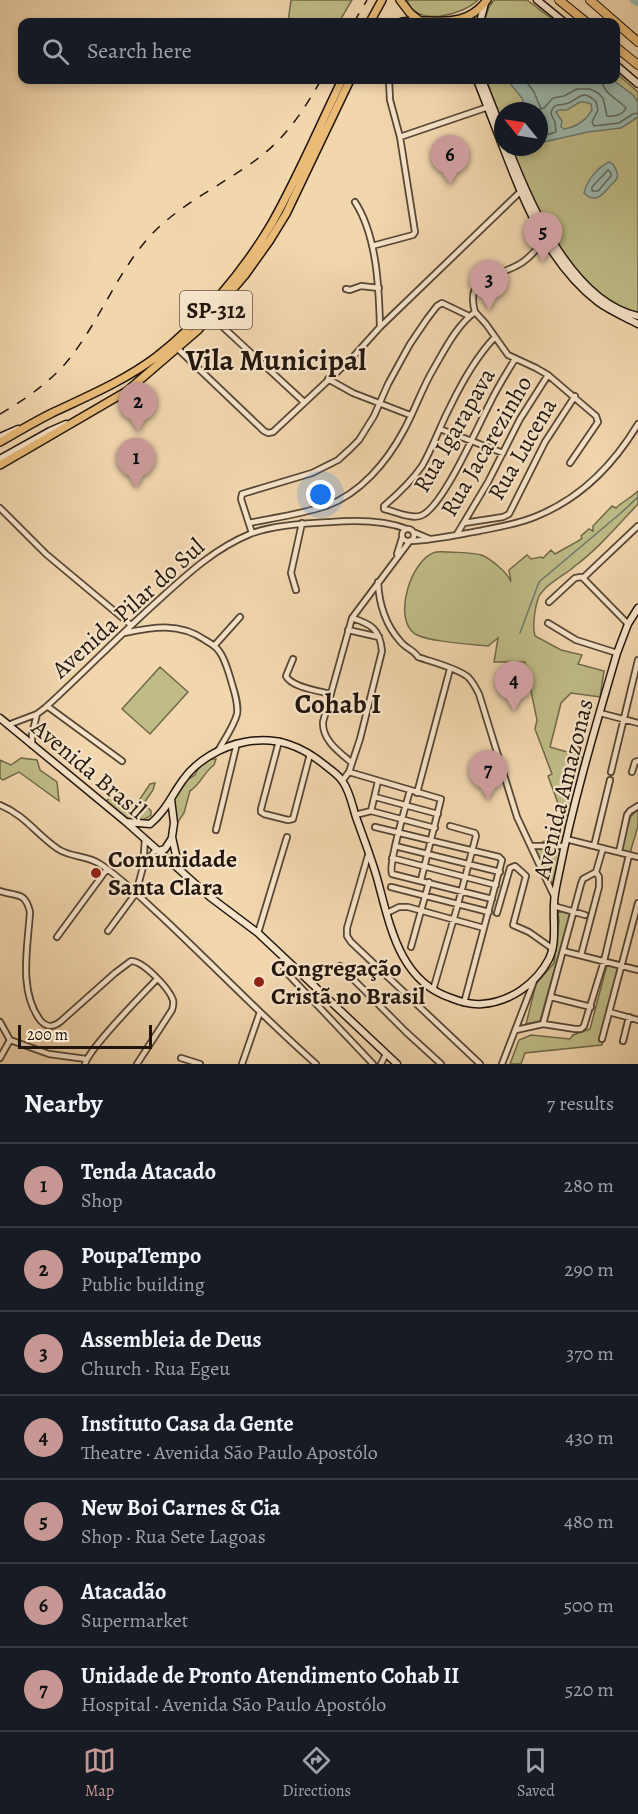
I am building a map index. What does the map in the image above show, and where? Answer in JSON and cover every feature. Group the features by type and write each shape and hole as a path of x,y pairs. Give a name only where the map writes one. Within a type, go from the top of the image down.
{"highway":[{"path":"559,0 581,18"},
{"path":"590,0 611,18"},
{"path":"620,26 638,42"},
{"path":"620,51 638,65"}],"main road":[{"path":"372,18 382,0"},
{"path":"400,0 417,18"},
{"path":"537,1 559,18"},
{"path":"458,18 473,12 486,2"},
{"path":"481,18 486,2"},
{"path":"620,69 638,84"},
{"name":"SP-312","path":"0,442 27,426 114,384 175,346 225,289 263,236 294,180 340,84"},
{"name":"SP-312","path":"0,465 127,391 211,316 270,240 348,84"},
{"path":"479,84 494,123"},
{"path":"484,84 494,110"},
{"path":"507,156 545,240 571,275 597,301 638,324"},
{"path":"512,156 544,227 574,272 600,297 638,316"},
{"path":"0,459 50,431 83,416"},
{"path":"0,437 27,426"},
{"name":"Avenida Amazonas","path":"342,780 369,852 402,958 419,980 445,997 464,1003 490,1003 503,1000 519,992 534,981 553,950 554,896 564,846 617,653 628,624 638,608"},
{"name":"Avenida Brasil","path":"0,718 126,822 210,897 258,933 397,1064"},
{"path":"145,839 150,824 159,816 191,770 218,751 237,743 262,740 279,741 295,746 310,754 342,780"},
{"path":"157,850 168,847 172,837 174,823 171,798"},
{"path":"159,816 166,817 174,823"},
{"path":"126,822 150,824"},
{"path":"172,837 180,870"}],"street":[{"path":"372,246 413,235 415,232 400,137 392,112 389,84"},
{"path":"400,137 488,107"},
{"path":"175,346 264,431 273,432 521,191"},
{"path":"355,202 372,246 379,288 379,329"},
{"path":"545,240 517,266 477,285 472,300 475,312 505,352 548,375 594,412 598,420 570,463"},
{"path":"346,289 348,291 362,286 379,288"},
{"path":"252,533 241,499 244,493 312,473 338,460 359,440 371,422 410,344 437,306 442,303 469,316"},
{"path":"249,523 326,506 345,496 373,474 400,438 428,378 454,335 475,312"},
{"path":"211,316 304,402"},
{"path":"495,337 470,371 440,429 503,453"},
{"name":"Rua Igarapava","path":"440,429 421,467 405,487 383,508 412,516 422,516 435,502 450,482 490,402 515,359"},
{"name":"Rua Jacarezinho","path":"456,535 488,482 520,418 548,375"},
{"path":"328,379 341,388 410,415"},
{"name":"Rua Lucena","path":"464,523 509,514 545,442 574,396"},
{"path":"391,524 410,541 432,540 537,516 571,498 608,466 625,446 638,424"},
{"path":"0,508 46,554 131,625"},
{"name":"Avenida Pilar do Sul","path":"8,725 37,714 203,561 252,533 302,523 353,521 391,524 432,540"},
{"path":"296,590 291,573 302,523"},
{"path":"584,578 638,526"},
{"path":"351,762 336,749 323,730 323,722 352,618 413,538 410,530 404,531 397,557"},
{"path":"549,602 575,578 581,577 628,624"},
{"path":"378,582 382,612 398,639 418,657 466,675 479,694 517,817 554,896"},
{"path":"214,646 240,617"},
{"path":"139,618 147,628"},
{"path":"342,780 349,772 360,739 381,660 382,647 375,629 370,624 352,618"},
{"path":"548,623 576,640 617,653"},
{"path":"123,634 165,626 194,633 214,646 224,659 237,709 236,717 218,751"},
{"path":"348,630 379,637"},
{"path":"293,659 286,676 288,680 294,684 331,694"},
{"path":"610,772 636,676 638,660"},
{"path":"417,793 450,669"},
{"path":"47,706 122,761"},
{"path":"600,712 638,723"},
{"path":"32,745 37,714"},
{"path":"279,741 261,809 264,814 288,820 293,819 310,754"},
{"path":"216,830 237,743"},
{"path":"632,772 636,762"},
{"path":"349,772 441,799 421,880"},
{"path":"594,846 610,780"},
{"path":"371,811 378,781"},
{"path":"410,790 392,858 390,870 392,874 492,899"},
{"path":"375,797 438,814"},
{"path":"0,805 16,812 65,853 88,858 107,869 206,958 316,1064"},
{"path":"619,852 627,815 638,807"},
{"path":"355,815 371,811 435,828"},
{"path":"433,990 476,836 475,833 450,826"},
{"path":"375,827 499,857 502,861 464,1003"},
{"path":"258,933 287,837"},
{"path":"108,931 136,893 143,867 145,839"},
{"path":"566,839 638,857"},
{"path":"395,846 500,872"},
{"path":"531,846 564,846"},
{"path":"581,955 599,886 596,872 603,848"},
{"path":"143,867 157,850"},
{"path":"369,852 347,928 347,936 480,1064"},
{"path":"516,1030 543,1024 580,1029 584,1026 604,961 629,855"},
{"path":"392,858 496,885"},
{"path":"496,913 511,867 515,866 525,876 513,925 535,936 553,950"},
{"path":"57,937 107,869"},
{"path":"543,1024 581,884 584,879 596,872"},
{"path":"411,947 429,882"},
{"path":"391,887 489,912"},
{"path":"0,891 20,895 28,905 30,912 27,986 33,1009 46,1026 53,1026 60,1022 131,961 140,963 169,993 172,1010 136,1064"},
{"path":"602,1039 638,903"},
{"path":"554,906 585,915"},
{"path":"387,913 404,907 484,928"},
{"path":"563,951 638,970"},
{"path":"286,960 284,966 286,972 373,1064"},
{"path":"340,966 441,1064"},
{"path":"0,1022 10,1040 49,1054 86,1061 157,979"},
{"name":"Avenida Amazonas","path":"502,1064 534,981"},
{"path":"551,997 591,1007"},
{"path":"242,1064 260,1012"},
{"path":"609,1012 638,1020"},
{"path":"623,1041 629,1017"},
{"path":"0,1058 10,1040"},
{"path":"381,1064 386,1054"},
{"path":"181,1058 200,1064"}],"shaded area":[{"path":"291,0 352,0 341,18 289,18"},
{"path":"407,0 478,0 451,14 429,16 419,14 412,9"},
{"path":"494,0 527,0 551,18 485,18"},
{"path":"620,76 638,92 638,312 623,309 608,300 577,272 542,221 514,156 548,156 548,102 494,102 494,104 486,84 620,84"},
{"path":"638,491 638,504 592,552 546,588 536,607 535,636 561,650 582,655 578,664 604,671 600,697 571,693 561,703 550,747 585,759 561,844 542,842 557,837 550,817 562,814 548,776 552,774 535,729 537,720 525,662 494,662 498,638 488,646 440,641 415,634 408,626 405,616 408,590 419,565 436,552 481,555 498,566 511,582 509,570 527,555 531,559 543,558 551,550 555,554 580,540 589,529 593,531 593,526 612,506 616,508"},
{"path":"160,667 188,692 150,734 122,709"},
{"path":"21,758 37,760 40,770 57,782 59,801 19,772 3,780 0,778 0,760 11,765"},
{"path":"210,759 216,759 214,765 190,791 184,813 176,825 173,800 185,781 195,775 199,767"},
{"path":"155,783 144,803 151,811 151,815 144,819 132,821 127,819 105,803 111,796 131,807 136,805 150,784"},
{"path":"638,810 638,826 630,853 620,849 631,816"},
{"path":"535,849 561,849 552,886 541,869"},
{"path":"558,911 570,914 540,1021 526,1024 536,984 554,963"},
{"path":"607,965 619,968 602,1045 525,1053 521,1064 510,1064 519,1040 531,1035 570,1039 573,1035 590,1029"}],"water":[{"path":"510,84 618,84 638,102 638,117 621,128 588,132 548,141 548,102 523,102","holes":["580,102 591,104 592,110 587,117 573,127 564,129 561,127 562,121 556,112 567,110"]},
{"path":"609,162 617,171 617,179 599,197 588,196 584,193 590,179"}],"waterway":[{"path":"634,0 638,2"},
{"path":"520,633 539,582 638,497"}],"railway":[{"path":"356,18 367,0"},
{"path":"0,414 34,392 65,364 88,332 128,266 151,235 178,211 252,163 275,144 297,118 318,84"}],"place":[{"name":"Atacadão","path":"450,185"},
{"name":"New Boi Carnes & Cia","path":"543,262"},
{"name":"Assembleia de Deus","path":"489,310"},
{"name":"PoupaTempo","path":"138,432"},
{"name":"Tenda Atacado","path":"136,488"},
{"name":"Instituto Casa da Gente","path":"514,711"},
{"name":"Unidade de Pronto Atendimento Cohab II","path":"488,800"},
{"name":"Comunidade Santa Clara","path":"96,873"},
{"name":"Congregação Cristã no Brasil","path":"259,982"}],"district":[{"name":"Vila Municipal","path":"276,360"},
{"name":"Cohab I","path":"338,704"}]}
